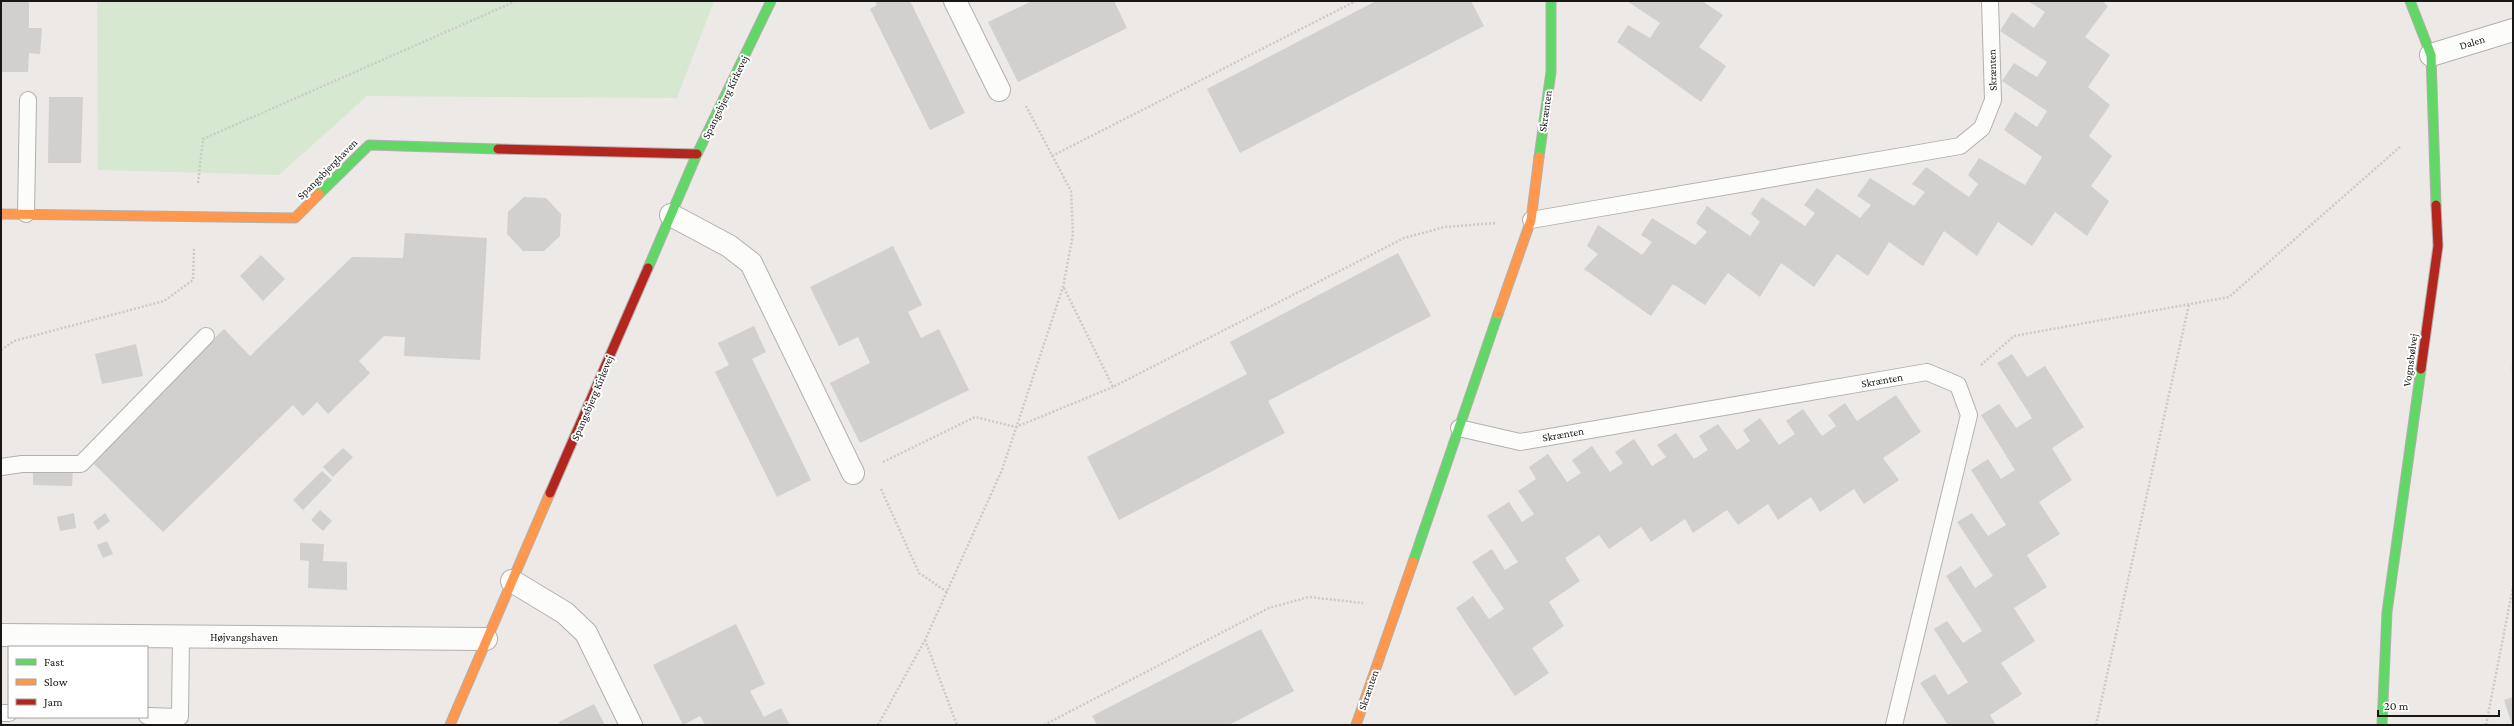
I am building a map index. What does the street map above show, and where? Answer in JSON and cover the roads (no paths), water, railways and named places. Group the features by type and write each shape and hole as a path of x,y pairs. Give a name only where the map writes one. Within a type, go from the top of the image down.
{"street":[{"name":"Spangsbjerg Kirkevej","path":"450,725 697,154 771,1"},
{"path":"956,1 999,90"},
{"name":"Skrænten","path":"1356,725 1531,220 1551,72 1551,1"},
{"name":"Vognsbølvej","path":"2382,725 2387,612 2438,246 2431,55 2410,1"},
{"name":"Dalen","path":"2431,55 2513,30"},
{"name":"Spangsbjerghaven","path":"1,214 195,214 295,218 369,145 697,154"},
{"path":"671,215 729,246 751,263 862,471"},
{"path":"512,581 565,613 586,633 631,725"},
{"name":"Højvangshaven","path":"1,635 486,640"}],"lane":[{"name":"Skrænten","path":"1531,220 1960,146 1982,128 1993,100 1990,1"},
{"path":"26,214 28,100"},
{"path":"1,467 22,464 80,464 206,336"},
{"name":"Skrænten","path":"1459,428 1520,442 1927,372 1958,385 1969,415 1894,725"},
{"path":"148,716 180,717 181,637"}]}
